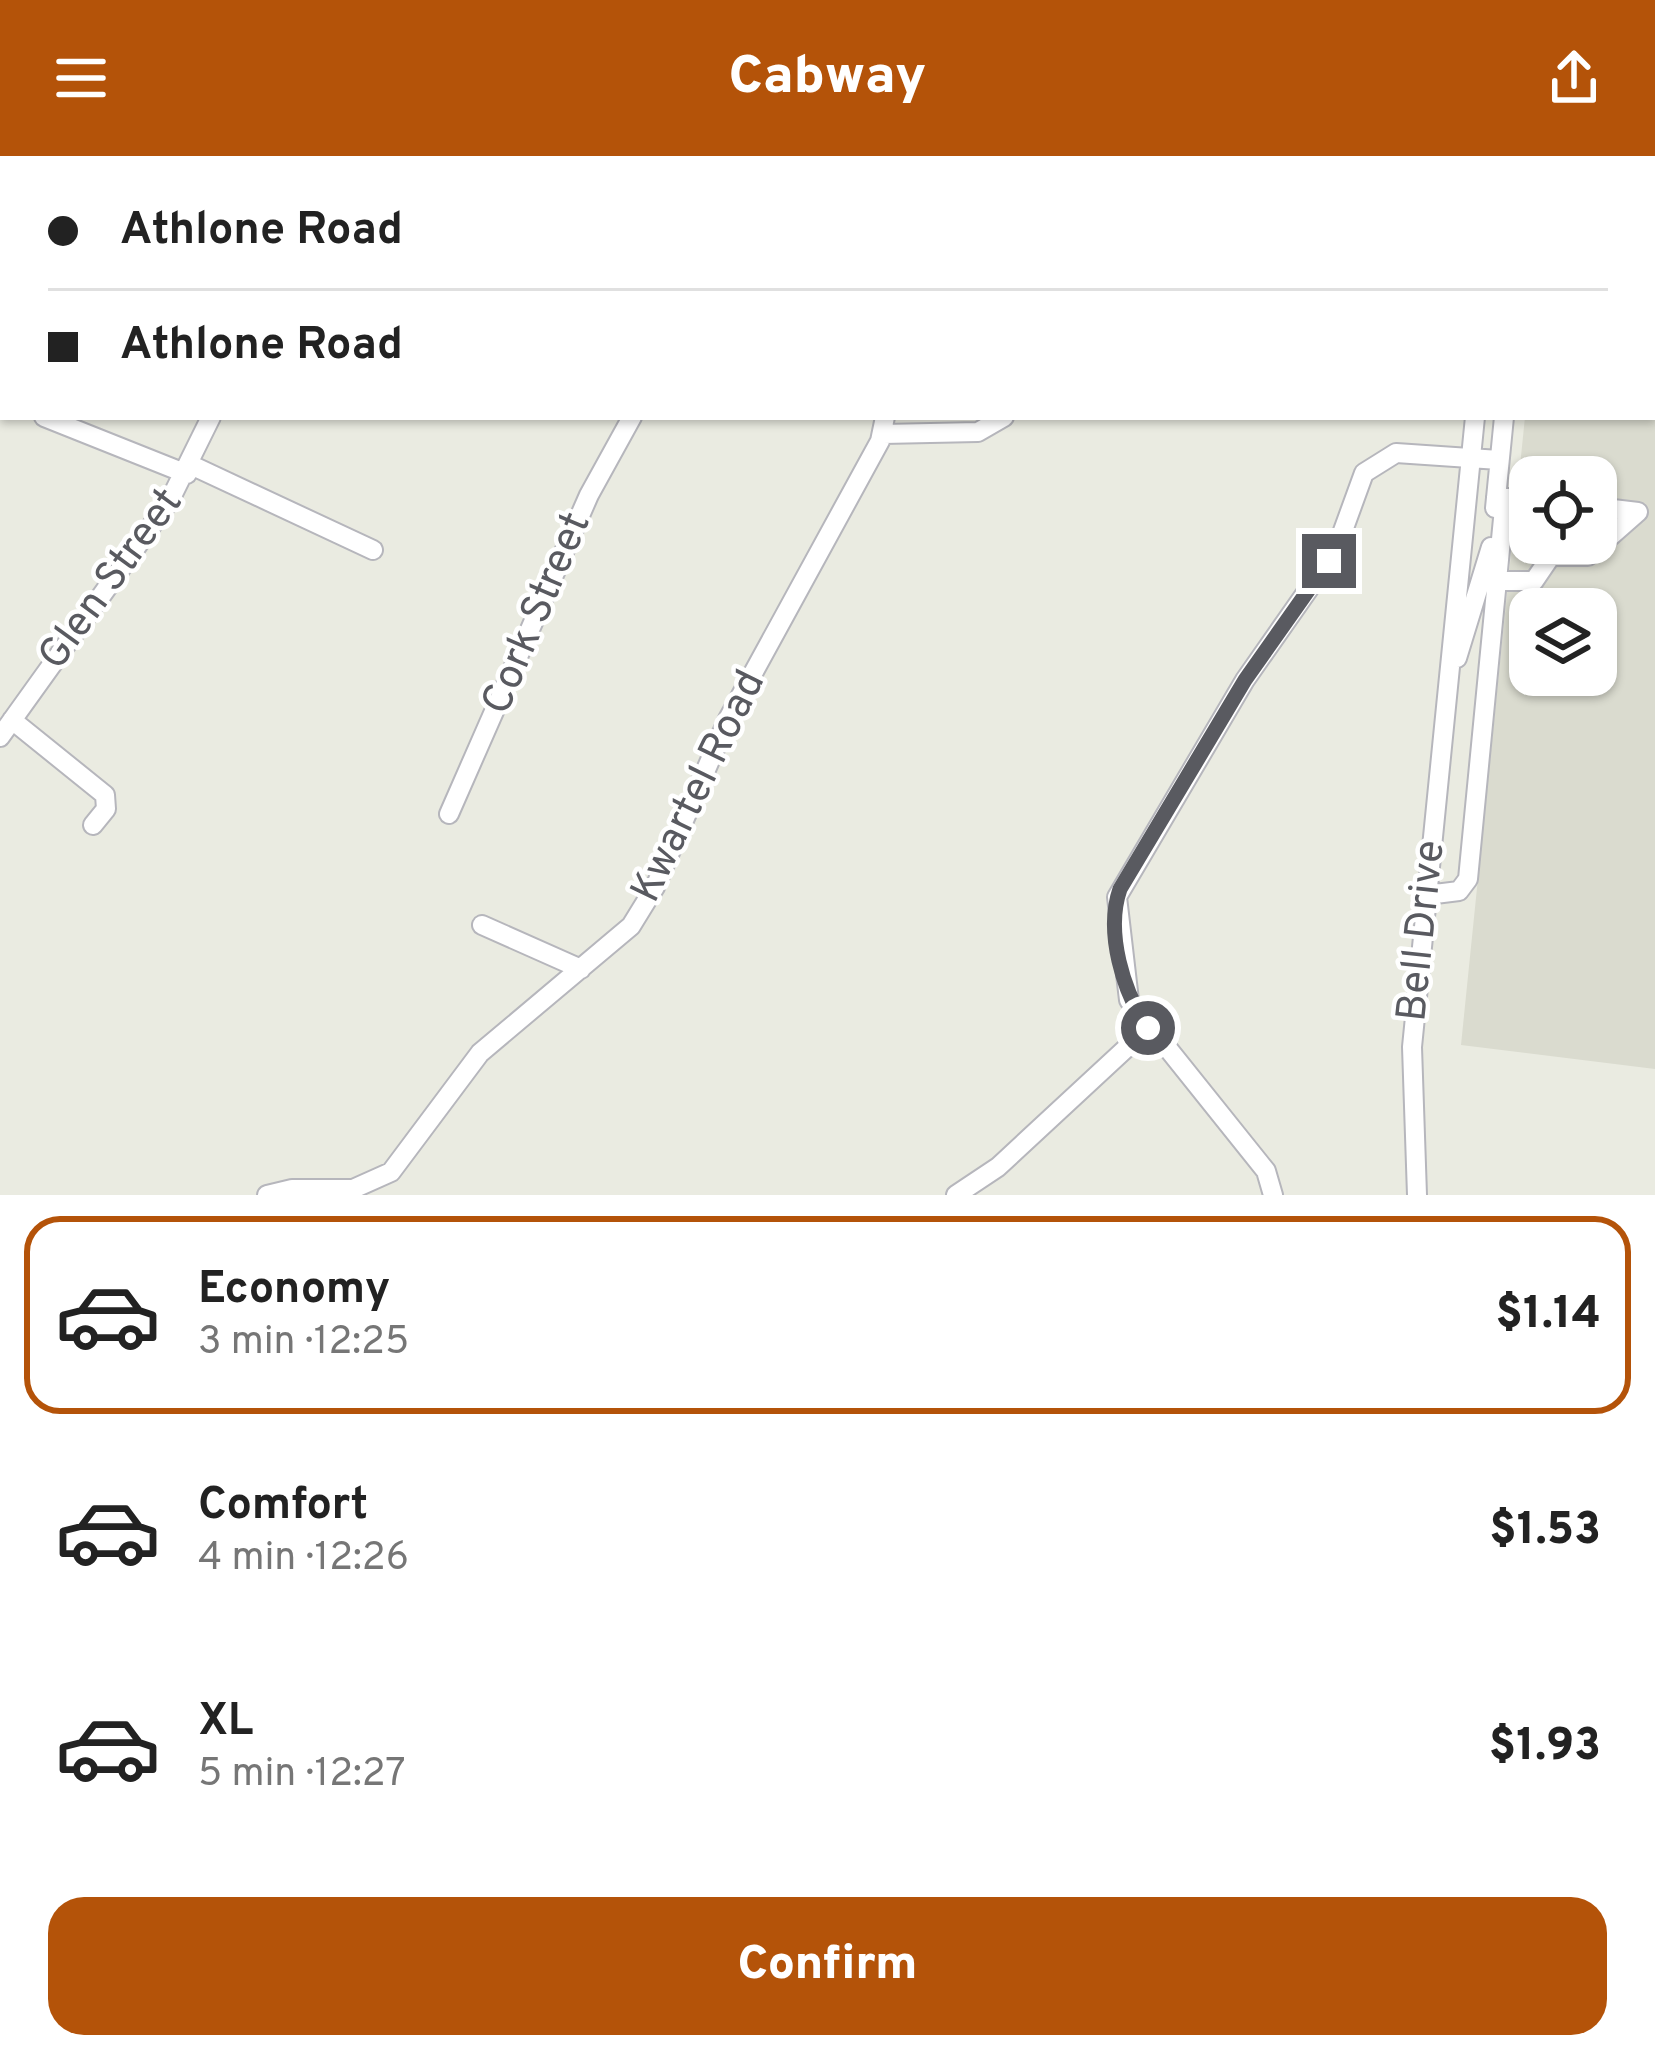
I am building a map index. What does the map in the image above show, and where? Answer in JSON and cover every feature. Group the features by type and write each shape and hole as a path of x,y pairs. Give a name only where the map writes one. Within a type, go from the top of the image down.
{"street":[{"path":"53,420 195,470"},
{"name":"Glen Street","path":"0,737 195,470 210,420"},
{"name":"Cork Street","path":"449,814 589,495 630,420"},
{"path":"884,425 978,432 999,420"},
{"name":"Bell Drive","path":"1418,1195 1412,1047 1454,667 1475,420"},
{"name":"Bell Drive","path":"1454,667 1486,569 1501,497 1504,420"},
{"name":"Kwartel Road","path":"267,1195 367,1186 391,1172 480,1053 622,938 655,887 728,719 884,425"},
{"path":"1274,1195 1266,1171 1129,1000 1115,905 1124,880 1257,662 1329,561 1364,473 1396,453 1499,460"},
{"name":"Glen Street","path":"195,470 373,550"},
{"path":"1468,495 1509,498"},
{"path":"1427,896 1459,891 1468,877 1498,581 1501,497"},
{"path":"1617,508 1647,509"},
{"path":"1617,534 1647,509"},
{"path":"1498,581 1534,581 1544,564"},
{"path":"12,720 105,795 106,809 93,825"},
{"path":"482,925 581,968"},
{"path":"956,1195 998,1167 1148,1028"}],"shaded area":[{"path":"1525,420 1655,420 1655,1069 1461,1045 1510,564 1617,564 1617,456 1521,456"}],"route":[{"path":"1148,1028 1129,1000 1123,978 1115,905 1120,889 1245,680 1329,561"}]}
